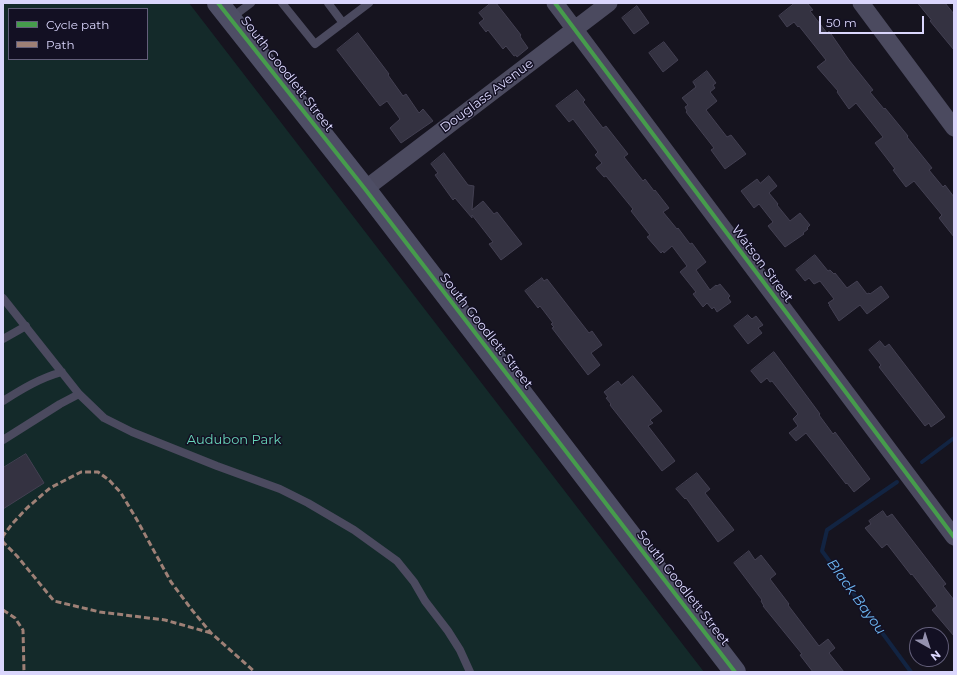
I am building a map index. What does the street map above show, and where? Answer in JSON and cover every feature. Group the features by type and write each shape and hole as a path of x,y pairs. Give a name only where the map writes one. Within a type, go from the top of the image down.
{"main road":[{"name":"South Goodlett Street","path":"224,11 365,189 735,672"}],"street":[{"name":"Watson Street","path":"555,3 954,537"},
{"name":"Douglass Avenue","path":"365,189 609,3"},
{"path":"860,3 954,128"}],"lane":[{"path":"224,11 251,3"},
{"path":"282,3 315,44 369,3"},
{"path":"328,3 343,23"},
{"path":"3,298 79,394 104,418 217,466 280,489 308,503 354,530 397,562 414,582 425,601 460,650 470,672"},
{"path":"3,339 26,326"},
{"path":"3,401 22,389 46,377 62,372"},
{"path":"3,440 60,404 79,394"}],"green space":[{"name":"Audubon Park","path":"3,3 189,3 704,672 3,672"}],"building":[{"path":"491,3 496,3 521,35 521,38 528,48 517,57 516,55 514,56 506,46 503,49 488,30 486,32 479,23 484,19 479,13"},
{"path":"795,3 807,3 813,10 810,11 827,33 829,31 849,60 873,90 870,92 908,136 907,137 932,168 929,170 943,187 945,185 954,197 954,237 939,218 942,215 914,181 906,187 893,170 895,169 875,143 883,137 856,103 849,109 837,92 838,91 817,67 826,60 799,26 798,27 794,22 787,27 779,16"},
{"path":"918,3 945,3 954,14 954,50 930,21 931,20"},
{"path":"637,6 649,23 634,34 622,18"},
{"path":"358,33 389,74 388,75 403,96 406,94 419,113 423,109 433,121 401,143 390,128 400,119 387,101 380,106 337,50"},
{"path":"664,42 678,60 663,72 649,53"},
{"path":"707,71 716,83 713,85 715,88 710,92 717,101 706,110 727,137 731,135 746,154 725,169 711,150 714,148 686,112 685,107 688,105 682,98 696,87 693,82"},
{"path":"577,90 585,100 583,102 603,128 606,126 628,154 624,157 643,181 645,179 669,208 663,212 690,244 692,243 706,262 696,270 710,290 716,285 717,286 720,284 730,296 728,298 731,302 717,312 714,307 712,309 707,303 703,307 693,294 696,292 680,272 687,266 672,246 664,253 663,251 661,253 647,237 650,235 631,211 633,209 606,176 604,177 596,168 602,163 595,155 598,152 573,119 569,122 556,106"},
{"path":"444,153 468,185 474,186 472,210 483,201 494,214 497,212 522,244 501,260 489,244 493,242 472,215 472,218 455,198 453,200 435,175 438,173 431,164"},
{"path":"769,176 777,186 769,193 790,221 800,213 810,225 803,233 804,234 785,247 768,226 773,222 759,204 754,208 741,191 757,179 760,183"},
{"path":"815,255 828,271 830,270 834,274 835,273 847,288 857,281 867,294 870,294 881,286 889,297 867,314 860,305 839,321 828,303 834,299 820,281 814,284 809,278 805,281 796,270"},
{"path":"542,278 544,281 547,279 589,333 592,331 602,345 591,353 600,365 588,375 552,328 554,327 551,324 553,323 540,306 538,308 525,291"},
{"path":"748,315 752,319 756,316 763,325 758,328 762,333 748,344 734,326"},
{"path":"880,341 885,347 889,344 945,417 931,427 929,423 925,426 879,367 881,365 869,350"},
{"path":"774,352 833,434 835,432 870,479 854,492 806,433 796,441 789,433 798,426 793,419 798,414 772,381 770,382 767,378 761,383 751,371"},
{"path":"633,376 662,411 650,420 653,423 648,426 675,461 662,471 610,405 611,404 606,398 608,397 604,392 618,381 621,385"},
{"path":"26,454 44,483 3,509 3,468"},
{"path":"697,473 710,489 705,493 734,530 718,542 686,498 685,499 676,489"},
{"path":"883,511 887,517 892,514 946,584 943,586 954,600 954,636 949,630 949,627 946,627 932,610 937,606 912,574 911,575 887,544 882,548 865,528 871,524 869,521"},
{"path":"749,551 755,560 761,555 776,574 770,579 819,646 828,639 835,648 829,653 844,672 813,672 800,655 802,654 763,606 762,600 734,563"}],"waterway":[{"name":"Black Bayou","path":"922,462 954,438"},
{"name":"Black Bayou","path":"897,482 827,530 822,551 911,672"}],"marked path":[{"path":"211,633 165,620 100,612 54,601 17,556 3,542 3,536 27,508 50,488 81,472 98,472 109,480 121,493 171,582 192,610 211,633 255,672"},
{"path":"3,610 15,618 23,630 24,672"}],"cycle path":[{"path":"218,3 365,189 735,672"},
{"path":"555,3 954,537"}]}
